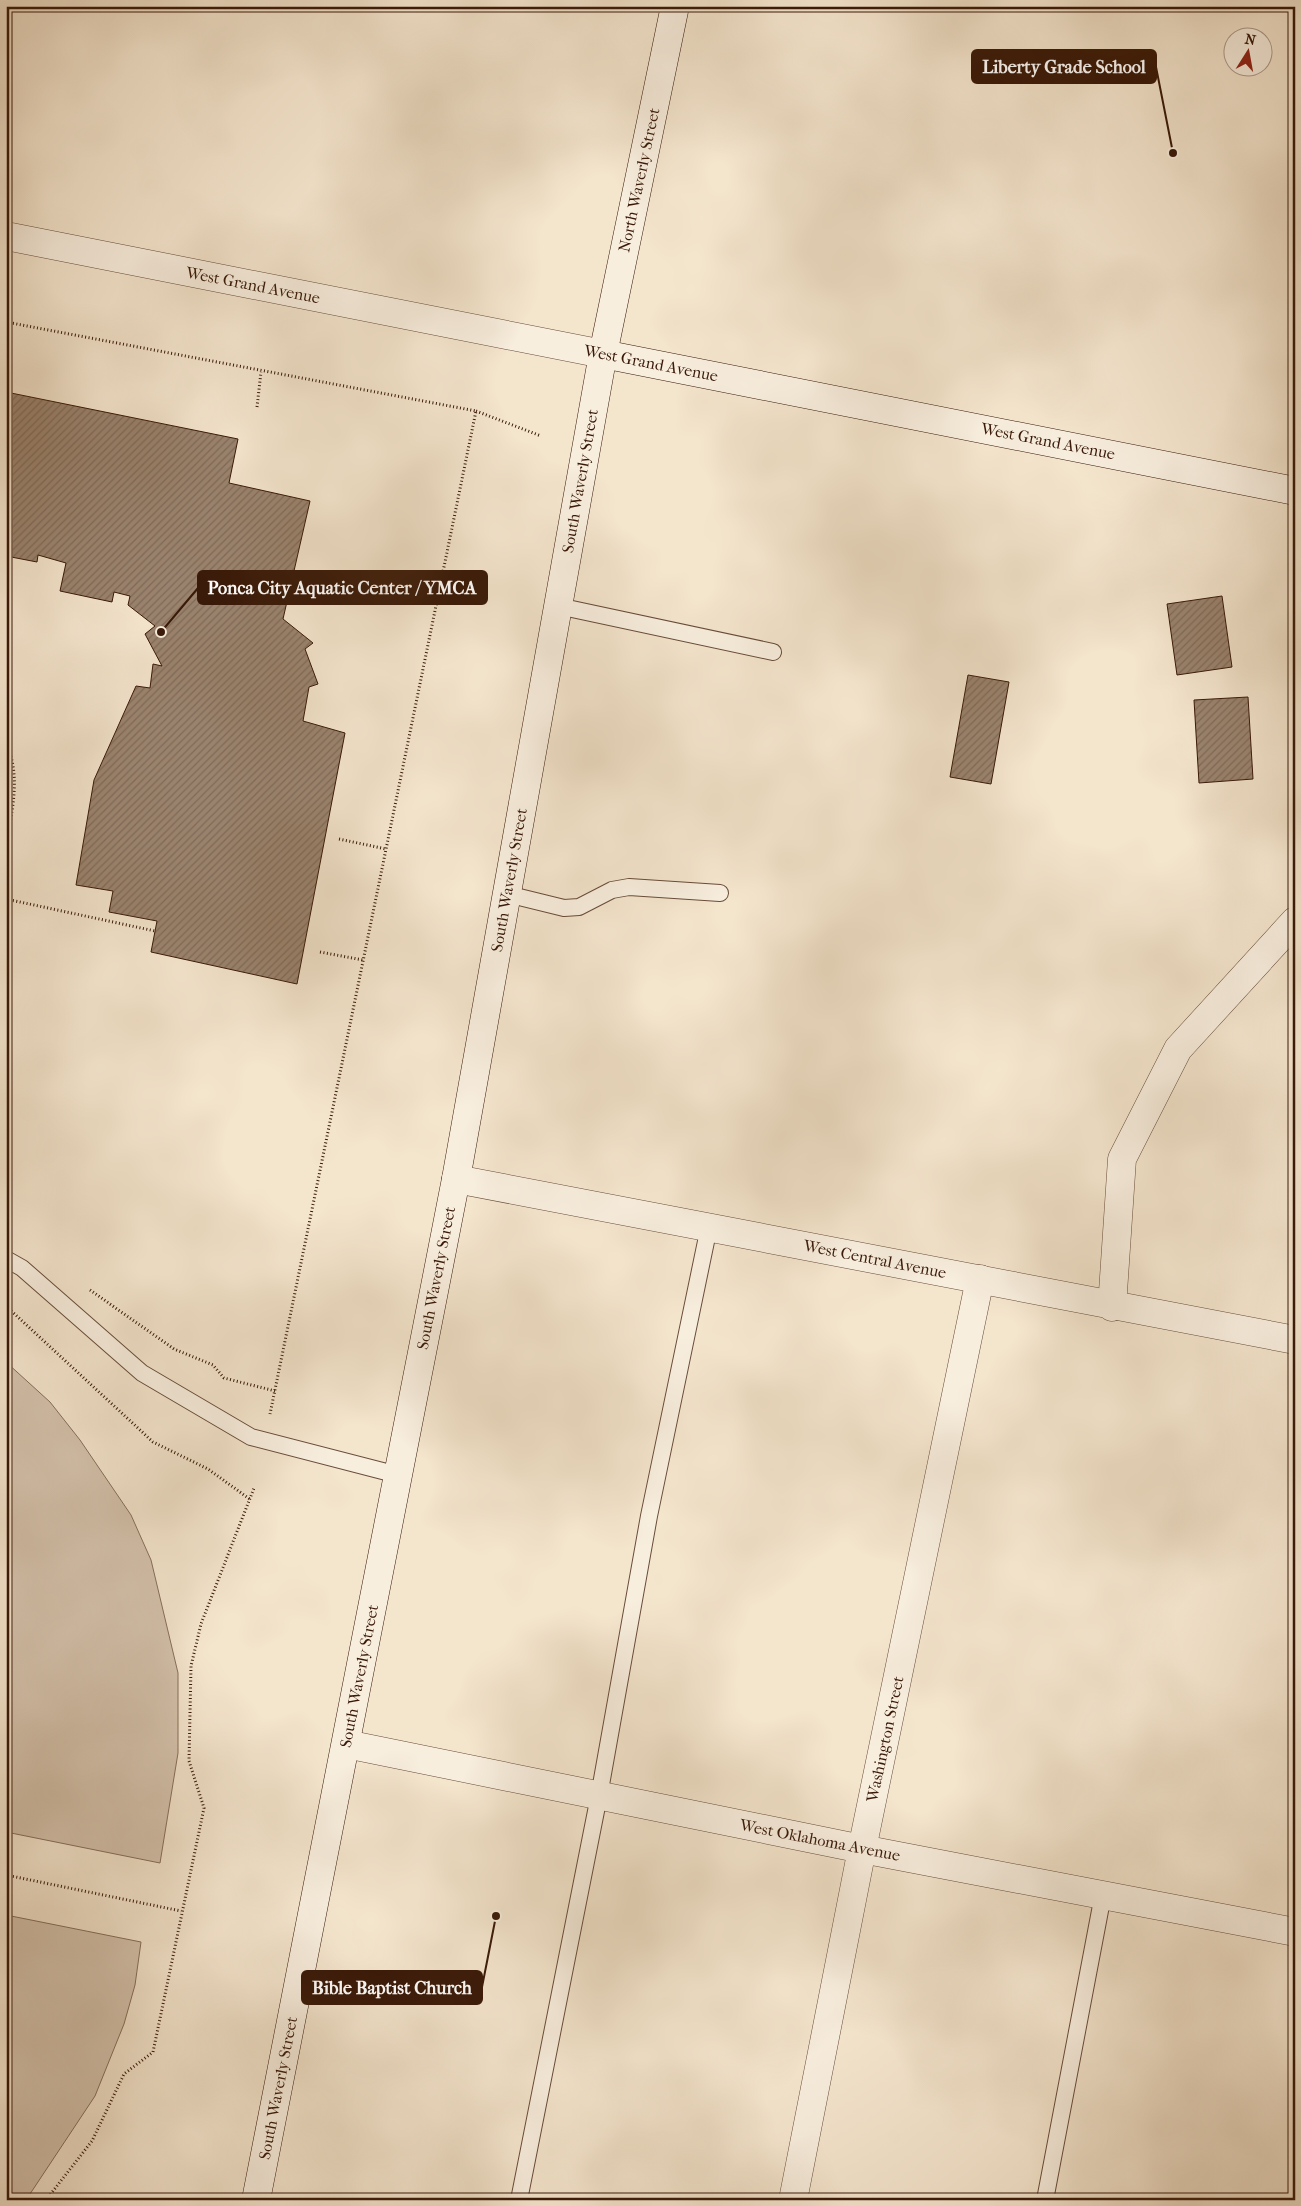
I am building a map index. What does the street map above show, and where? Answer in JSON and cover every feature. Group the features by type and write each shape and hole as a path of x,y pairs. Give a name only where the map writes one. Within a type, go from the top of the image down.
{"street":[{"name":"North Waverly Street","path":"603,354 675,6"},
{"name":"West Grand Avenue","path":"6,236 1295,491"},
{"name":"South Waverly Street","path":"256,2200 456,1179 603,354"},
{"path":"1112,1307 1122,1158 1178,1049 1295,922"},
{"name":"West Central Avenue","path":"456,1179 980,1279 1112,1307 1295,1340"},
{"name":"Washington Street","path":"793,2200 862,1849 980,1279"},
{"name":"West Oklahoma Avenue","path":"346,1744 862,1849 1295,1932"}],"lane":[{"path":"558,606 773,652"},
{"path":"507,894 564,908 579,907 612,890 630,887 720,893"},
{"path":"519,2200 599,1796 648,1516 709,1227"},
{"path":"6,1259 22,1268 142,1373 251,1436 398,1475"},
{"path":"1045,2200 1104,1895"}],"path":[{"path":"6,322 476,411 541,436"},
{"path":"257,406 262,372"},
{"path":"269,1418 476,411"},
{"path":"6,743 13,758 16,779 6,848"},
{"path":"339,838 386,849"},
{"path":"6,899 155,931"},
{"path":"320,952 363,960"},
{"path":"86,1287 174,1350 213,1365 224,1378 275,1391"},
{"path":"6,1306 153,1442 208,1469 251,1500"},
{"path":"46,2200 92,2141 124,2074 153,2052 204,1808 189,1761 191,1666 201,1624 251,1500 254,1488"},
{"path":"6,1875 181,1911"}],"shaded area":[{"path":"6,1362 50,1402 80,1440 131,1515 151,1560 178,1673 178,1753 160,1863 6,1832"},
{"path":"6,1915 141,1942 135,1985 124,2024 95,2096 26,2200 6,2200"}],"building":[{"path":"6,392 238,439 229,483 310,501 283,619 313,643 305,649 318,684 309,687 303,721 345,733 297,984 151,952 157,921 109,912 113,891 76,885 94,780 136,686 150,688 153,664 162,666 145,634 155,626 128,605 130,596 114,592 112,602 60,591 66,563 38,555 37,562 6,556"},
{"path":"1222,596 1232,667 1177,675 1167,604"},
{"path":"968,675 1009,682 991,784 950,777"},
{"path":"1248,697 1253,779 1199,783 1194,700"}],"place":[{"name":"Liberty Grade School","path":"1173,153"},
{"name":"Ponca City Aquatic Center / YMCA","path":"161,632"},
{"name":"Bible Baptist Church","path":"496,1916"}]}
